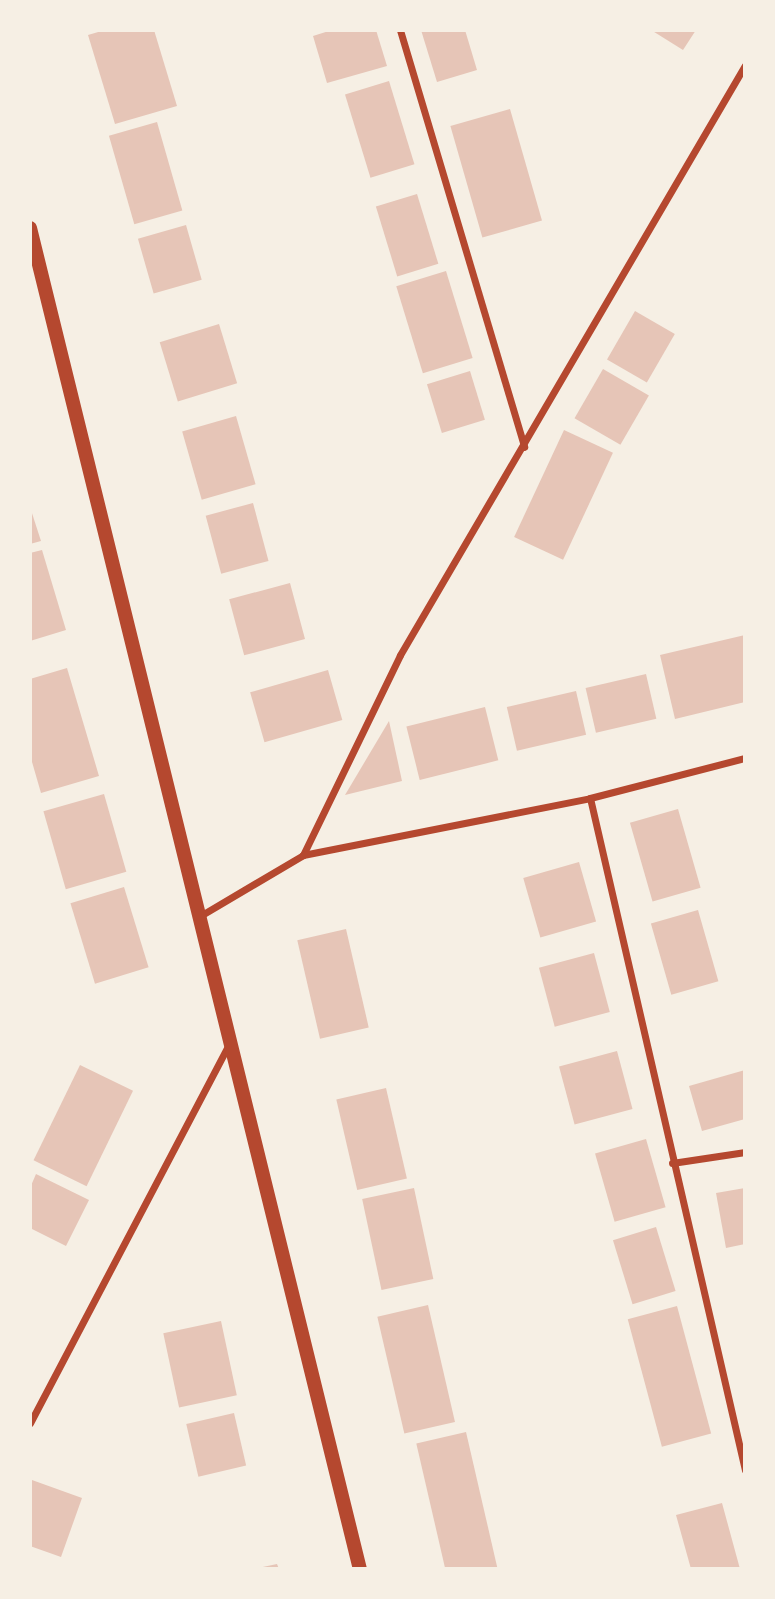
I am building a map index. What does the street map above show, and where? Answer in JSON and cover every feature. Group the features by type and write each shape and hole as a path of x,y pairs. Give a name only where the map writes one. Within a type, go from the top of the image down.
{"main road":[{"path":"30,229 360,1569"}],"street":[{"path":"400,30 524,447"},
{"path":"303,855 400,655 745,65"},
{"path":"199,917 303,855 590,798 745,758"},
{"path":"590,798 672,1163 745,1470"},
{"path":"30,1423 229,1043"},
{"path":"672,1163 745,1152"}],"building":[{"path":"105,30 154,30 177,106 115,124 88,35"},
{"path":"332,30 376,30 387,66 327,83 313,36"},
{"path":"421,30 465,30 477,70 437,82"},
{"path":"651,30 696,30 683,50"},
{"path":"389,81 414,164 370,178 345,94"},
{"path":"510,109 542,221 482,238 450,126"},
{"path":"157,122 182,210 134,224 109,136"},
{"path":"417,194 438,264 397,276 376,207"},
{"path":"186,225 202,280 154,294 138,239"},
{"path":"446,271 473,358 423,373 396,286"},
{"path":"635,311 675,334 647,382 607,359"},
{"path":"219,324 237,383 178,401 160,342"},
{"path":"603,369 649,396 620,445 574,418"},
{"path":"470,371 485,420 442,433 427,384"},
{"path":"236,416 256,484 202,500 182,431"},
{"path":"564,430 613,453 563,560 514,537"},
{"path":"253,503 269,561 221,574 206,516"},
{"path":"30,507 41,541 30,544"},
{"path":"42,550 66,630 30,641 30,553"},
{"path":"290,583 305,639 244,655 229,599"},
{"path":"745,635 745,702 675,719 660,655"},
{"path":"67,668 99,776 41,793 30,755 30,679"},
{"path":"328,670 342,720 264,742 250,692"},
{"path":"646,674 656,719 596,733 586,688"},
{"path":"576,691 586,735 517,751 507,707"},
{"path":"485,707 498,760 420,780 406,727"},
{"path":"389,721 402,781 345,795"},
{"path":"104,794 126,872 66,889 43,811"},
{"path":"678,809 701,888 653,902 630,823"},
{"path":"579,862 596,922 540,938 523,878"},
{"path":"124,887 149,967 95,984 70,903"},
{"path":"698,910 718,981 671,995 651,924"},
{"path":"346,929 369,1027 320,1039 297,940"},
{"path":"594,953 610,1012 555,1027 539,968"},
{"path":"617,1051 633,1109 575,1124 559,1067"},
{"path":"80,1065 133,1091 87,1186 34,1160"},
{"path":"745,1070 745,1119 702,1131 689,1086"},
{"path":"386,1088 407,1179 357,1190 336,1099"},
{"path":"646,1139 666,1207 615,1222 595,1154"},
{"path":"36,1174 89,1200 66,1246 30,1228 30,1188"},
{"path":"414,1188 433,1279 381,1290 362,1199"},
{"path":"745,1188 745,1244 726,1248 716,1193"},
{"path":"656,1227 676,1291 633,1304 613,1240"},
{"path":"428,1305 455,1422 404,1434 377,1317"},
{"path":"677,1306 711,1434 662,1447 628,1319"},
{"path":"221,1321 237,1395 179,1408 163,1333"},
{"path":"234,1413 246,1466 198,1477 186,1424"},
{"path":"466,1432 497,1568 445,1569 416,1443"},
{"path":"32,1480 82,1498 61,1557 30,1546"},
{"path":"722,1503 740,1569 691,1569 676,1515"},
{"path":"277,1564 279,1569 258,1568"}]}
